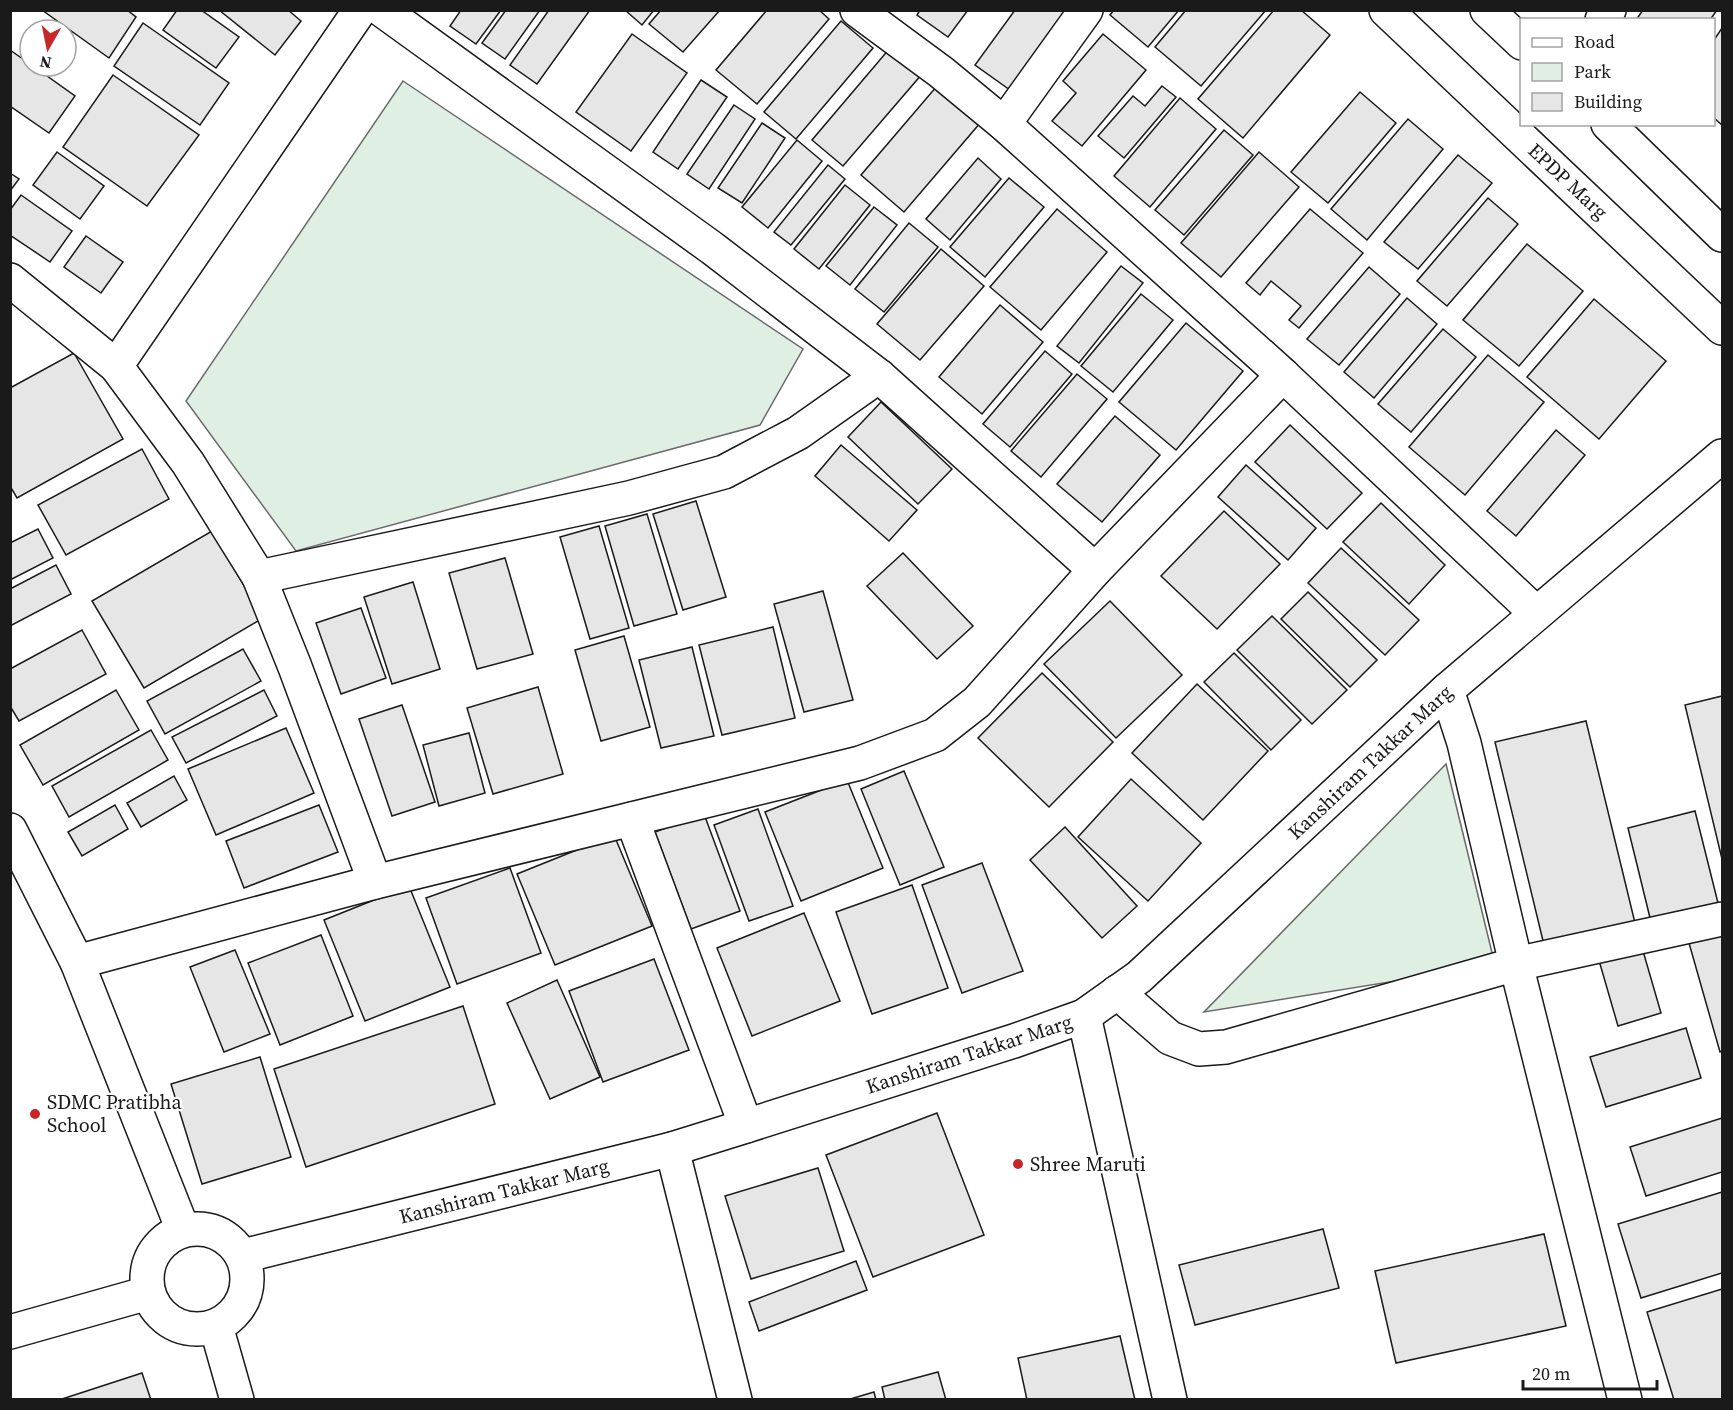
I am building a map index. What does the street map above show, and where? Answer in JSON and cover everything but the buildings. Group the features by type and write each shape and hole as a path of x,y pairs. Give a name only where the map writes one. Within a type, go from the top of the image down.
{"street":[{"path":"116,366 360,10"},
{"path":"382,10 712,248 879,376 1095,570"},
{"path":"858,10 941,72 1004,124 1283,375 1536,613"},
{"path":"1004,124 1086,10"},
{"name":"EPDP Marg","path":"1386,10 1722,328"},
{"path":"1486,10 1520,42"},
{"path":"1610,126 1722,235"},
{"path":"10,280 116,366 188,463 259,577 375,882"},
{"path":"77,962 375,882 860,762 935,735 977,702 1095,570 1283,375"},
{"path":"259,577 629,498 724,472 798,433 879,376"},
{"name":"Kanshiram Takkar Marg","path":"243,1256 672,1149 1014,1041 1084,1016 1139,976 1448,690 1722,456"},
{"path":"1448,690 1464,743 1516,964 1625,1400"},
{"path":"632,819 746,1126"},
{"path":"10,830 77,962 183,1230"},
{"path":"1117,992 1170,1038 1199,1049 1226,1047 1516,964 1722,919"},
{"path":"1084,1016 1170,1400"},
{"path":"672,1149 735,1400"},
{"path":"201,1228 220,1234 233,1242 243,1256 248,1274 247,1291 235,1313 216,1326 198,1330 179,1326 159,1313 148,1293 146,1274 152,1255 165,1240 183,1230 201,1228"},
{"path":"10,1332 148,1293"},
{"path":"216,1326 237,1400"}],"green space":[{"path":"403,81 803,349 760,425 296,551 186,401"},
{"path":"1446,764 1495,965 1204,1012"}],"place":[{"name":"SDMC Pratibha School","path":"35,1114"},
{"name":"Shree Maruti","path":"1018,1164"}]}
